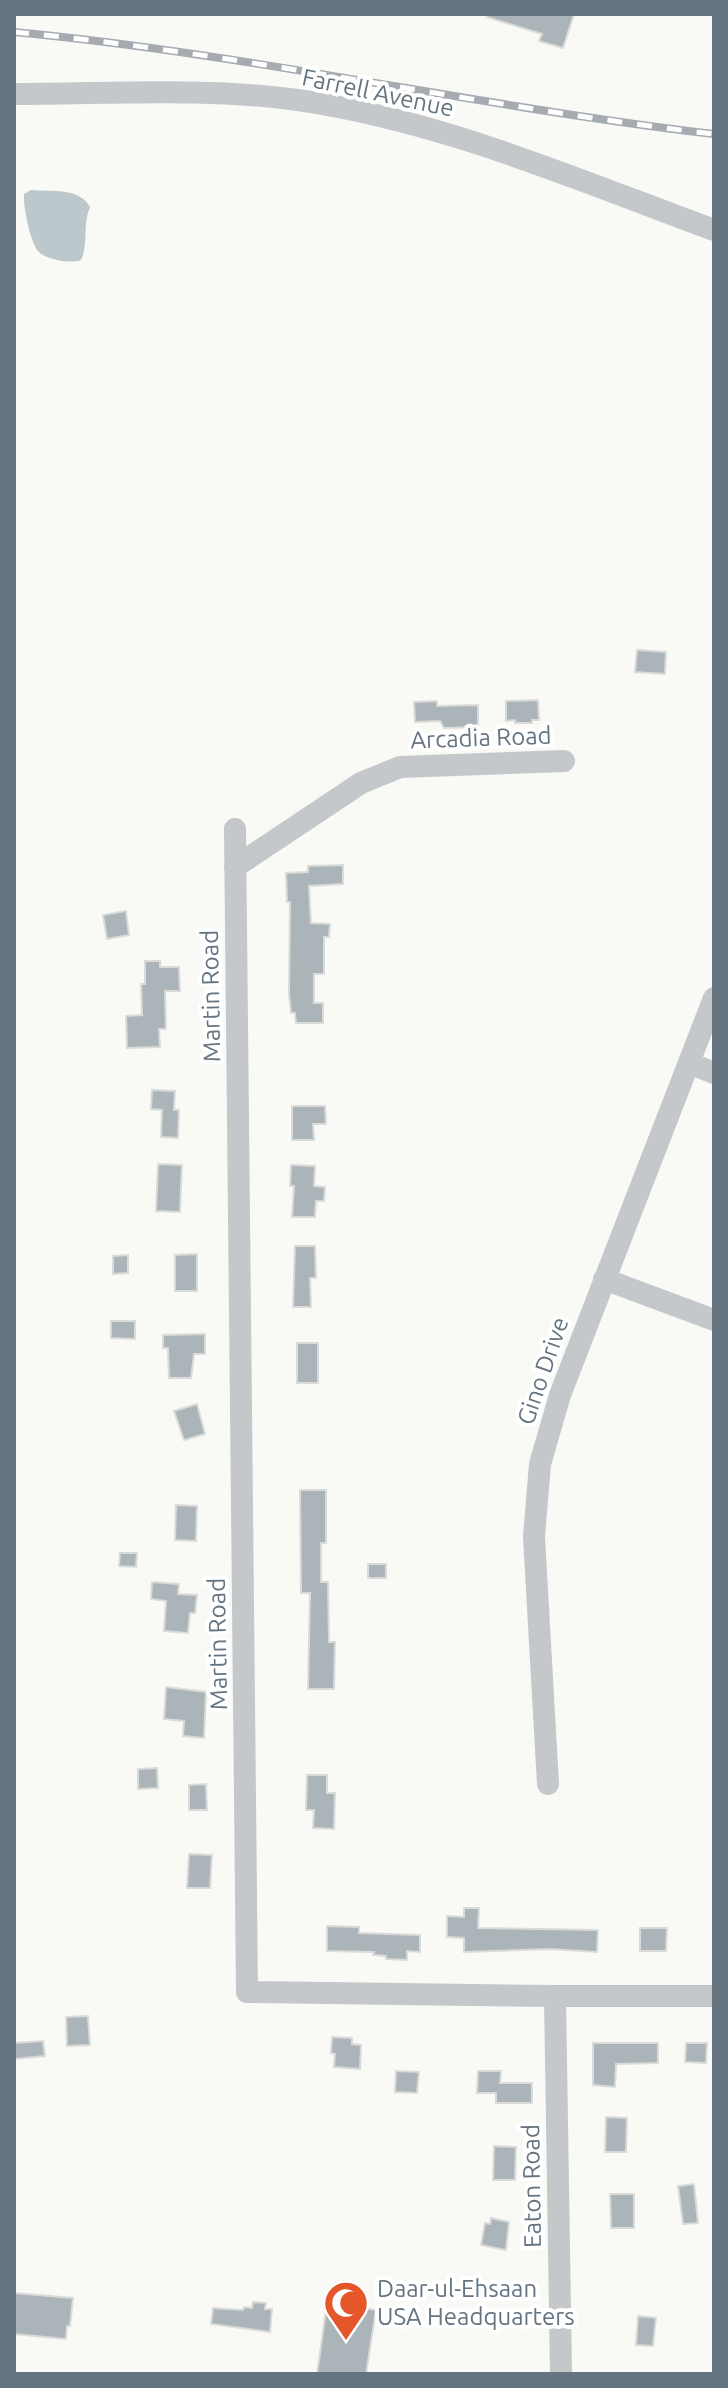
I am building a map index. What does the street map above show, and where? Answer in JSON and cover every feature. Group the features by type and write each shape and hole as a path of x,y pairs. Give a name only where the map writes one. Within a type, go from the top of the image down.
{"street":[{"name":"Farrell Avenue","path":"14,94 218,93 298,100 350,109 457,137 714,230"},
{"name":"Arcadia Road","path":"235,867 361,783 400,767 564,761"},
{"name":"Martin Road","path":"235,829 247,1992 714,1996"},
{"name":"Gino Drive","path":"548,1784 534,1537 540,1464 560,1395 714,998"},
{"path":"689,1063 714,1073"},
{"path":"604,1279 714,1320"},
{"name":"Eaton Road","path":"555,1996 561,2374"}],"shaded area":[{"path":"31,190 72,193 90,207 81,260 59,260 38,251 25,207 24,194"}],"building":[{"path":"488,14 574,14 563,48 539,41 542,34 487,17"},
{"path":"637,650 666,652 665,674 635,672"},
{"path":"538,700 539,720 532,720 532,723 506,721 506,701"},
{"path":"437,701 437,706 478,705 478,727 444,728 440,721 415,722 414,702"},
{"path":"343,865 343,884 309,886 311,923 330,924 329,937 324,937 324,974 314,974 314,1003 323,1003 323,1023 296,1023 295,1013 291,1013 289,993 290,902 287,902 286,873 308,872 308,866"},
{"path":"126,911 129,935 107,939 103,915"},
{"path":"145,961 160,961 160,967 179,967 180,991 165,991 166,1029 159,1029 160,1047 127,1048 126,1016 142,1015 141,984 145,984"},
{"path":"152,1090 175,1091 174,1110 179,1110 178,1138 161,1137 162,1110 151,1109"},
{"path":"292,1106 325,1106 326,1124 313,1124 314,1140 292,1140"},
{"path":"158,1164 182,1165 180,1212 156,1211"},
{"path":"291,1165 315,1166 314,1186 325,1187 324,1201 316,1201 315,1217 292,1217 294,1186 290,1186"},
{"path":"295,1246 315,1246 316,1278 310,1278 311,1307 293,1307"},
{"path":"197,1254 197,1291 175,1291 175,1255"},
{"path":"128,1255 128,1273 113,1274 113,1256"},
{"path":"111,1321 135,1321 135,1339 111,1338"},
{"path":"205,1334 205,1354 194,1354 191,1378 169,1378 168,1348 163,1348 163,1335"},
{"path":"297,1343 318,1343 318,1383 297,1383"},
{"path":"197,1404 205,1434 184,1440 174,1411"},
{"path":"300,1490 326,1490 326,1543 321,1543 321,1582 328,1582 329,1642 335,1642 334,1689 308,1689 310,1593 301,1593"},
{"path":"176,1505 197,1506 196,1541 175,1540"},
{"path":"120,1553 137,1553 136,1567 119,1566"},
{"path":"368,1564 386,1564 386,1578 368,1578"},
{"path":"152,1582 179,1584 178,1594 197,1595 195,1613 190,1613 188,1633 164,1631 166,1601 151,1599"},
{"path":"166,1687 206,1692 204,1738 183,1736 184,1721 164,1719"},
{"path":"157,1768 158,1788 138,1789 138,1769"},
{"path":"307,1775 327,1775 327,1793 335,1793 334,1829 313,1828 314,1810 306,1810"},
{"path":"206,1784 207,1810 189,1810 189,1785"},
{"path":"189,1854 212,1855 210,1888 187,1888"},
{"path":"464,1908 479,1908 478,1928 598,1930 597,1952 550,1949 464,1952 464,1938 447,1937 447,1916 464,1917"},
{"path":"327,1926 359,1927 359,1933 420,1935 420,1952 407,1951 407,1960 386,1959 386,1956 373,1955 374,1952 327,1951"},
{"path":"640,1928 667,1928 666,1951 640,1951"},
{"path":"88,2016 90,2045 67,2046 66,2017"},
{"path":"332,2037 352,2038 352,2044 361,2045 360,2069 334,2067"},
{"path":"43,2041 45,2056 14,2059 14,2043"},
{"path":"593,2043 658,2043 658,2063 616,2064 615,2087 593,2085"},
{"path":"686,2043 707,2043 706,2063 685,2062"},
{"path":"396,2071 419,2072 417,2093 395,2092"},
{"path":"478,2071 501,2071 500,2083 532,2083 532,2103 496,2103 496,2093 477,2093"},
{"path":"606,2117 627,2118 626,2152 605,2152"},
{"path":"494,2146 516,2147 515,2180 493,2180"},
{"path":"694,2184 698,2223 683,2224 678,2186"},
{"path":"610,2194 634,2194 634,2228 611,2228"},
{"path":"491,2218 509,2222 506,2250 481,2245 485,2223 490,2224"},
{"path":"14,2293 73,2298 66,2339 14,2334"},
{"path":"253,2302 266,2303 265,2309 272,2309 270,2332 211,2324 213,2308 243,2310 244,2307 252,2308"},
{"name":"Daar-ul-Ehsaan USA Headquarters","path":"327,2303 376,2310 366,2374 317,2374"},
{"path":"638,2316 656,2318 653,2346 636,2345"}],"railway":[{"path":"14,32 190,53 539,110 714,134"}],"place":[{"name":"Daar-ul-Ehsaan USA Headquarters","path":"346,2342"}]}
